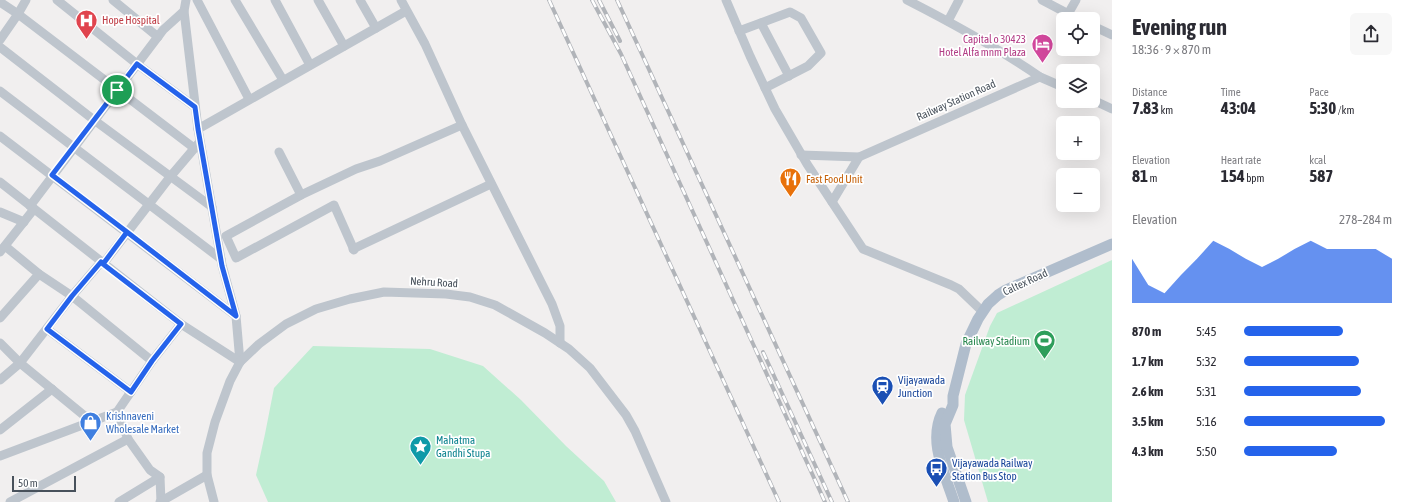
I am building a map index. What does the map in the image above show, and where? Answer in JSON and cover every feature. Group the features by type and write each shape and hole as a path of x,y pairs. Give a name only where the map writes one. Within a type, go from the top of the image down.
{"main road":[{"name":"Caltex Road","path":"966,502 947,447 945,424 953,405 953,396 966,344 982,312 992,300 1006,290 1112,244"},
{"name":"Caltex Road","path":"953,396 941,415 936,433 936,443 938,454 954,502"}],"street":[{"path":"0,40 26,0"},
{"path":"57,0 137,64 195,107"},
{"path":"113,0 158,37"},
{"path":"192,0 186,0 184,11 198,129 197,145 212,207 221,259 236,316 240,362"},
{"path":"197,0 249,99"},
{"path":"235,0 283,80"},
{"path":"275,0 310,65"},
{"path":"318,0 344,46"},
{"path":"360,0 376,28"},
{"path":"401,0 425,44 462,125 552,304 560,326 560,343"},
{"path":"726,0 775,109 802,155 863,249 959,289 982,312"},
{"path":"907,0 948,21 1022,64 1040,77 1056,84"},
{"path":"948,21 959,0"},
{"path":"1042,0 1064,12"},
{"path":"1069,12 1076,0"},
{"path":"0,2 18,14 117,90 197,145"},
{"path":"198,129 406,10"},
{"path":"152,361 72,296 3,249 24,222 52,175 74,146 163,30 184,11"},
{"path":"739,31 790,12 801,18 821,53 808,66 765,88"},
{"path":"761,23 788,76"},
{"path":"1100,29 1112,35"},
{"path":"0,47 94,120 212,207"},
{"name":"Railway Station Road","path":"802,155 859,157 1040,77"},
{"path":"0,91 221,259"},
{"path":"1100,103 1112,109"},
{"path":"462,125 380,161 356,169 300,195 226,236 236,258 334,205 353,249 491,184"},
{"path":"0,136 236,316"},
{"path":"0,380 20,363 72,296 102,263 197,145"},
{"path":"279,152 300,195"},
{"path":"832,202 859,157"},
{"path":"0,182 181,324 240,362"},
{"path":"0,212 24,222"},
{"path":"0,318 40,274"},
{"name":"Nehru Road","path":"214,502 207,475 207,453 215,422 230,381 240,362 259,344 286,324 316,309 350,299 384,292 446,294 470,297 495,305 545,333 569,349 590,368 626,415 635,431 666,502"},
{"path":"0,456 117,412 152,361 181,324"},
{"path":"47,329 131,392"},
{"path":"0,344 20,363 92,422"},
{"path":"0,430 52,389"},
{"path":"117,412 128,439 150,470 160,477"},
{"path":"10,502 128,439"},
{"path":"160,477 160,502 207,475"},
{"path":"120,502 160,477"}],"green space":[{"name":"Railway Stadium","path":"1112,260 1112,502 988,502 964,420 965,395 990,326 997,313"},
{"path":"313,346 430,349 483,366 521,400 566,446 604,481 616,502 268,502 256,475 274,388"}],"railway":[{"path":"549,0 779,502"},
{"path":"592,0 621,54 825,502"},
{"path":"599,0 620,41"},
{"path":"617,0 848,502"},
{"path":"763,352 832,502"}],"place":[{"name":"Hope Hospital","path":"87,40"},
{"name":"Capital o 30423 Hotel Alfa mnm Plaza","path":"1042,64"},
{"name":"Fast Food Unit","path":"791,198"},
{"name":"Railway Stadium","path":"1045,360"},
{"name":"Vijayawada Junction","path":"882,406"},
{"name":"Krishnaveni Wholesale Market","path":"90,442"},
{"name":"Mahatma Gandhi Stupa","path":"420,466"},
{"name":"Vijayawada Railway Station Bus Stop","path":"937,488"}],"route":[{"path":"117,90 52,175 127,232 103,264 181,324 152,361 131,392 47,329 72,296 101,262 103,264 127,232 236,316 222,266 195,107 137,64 117,90"}]}
